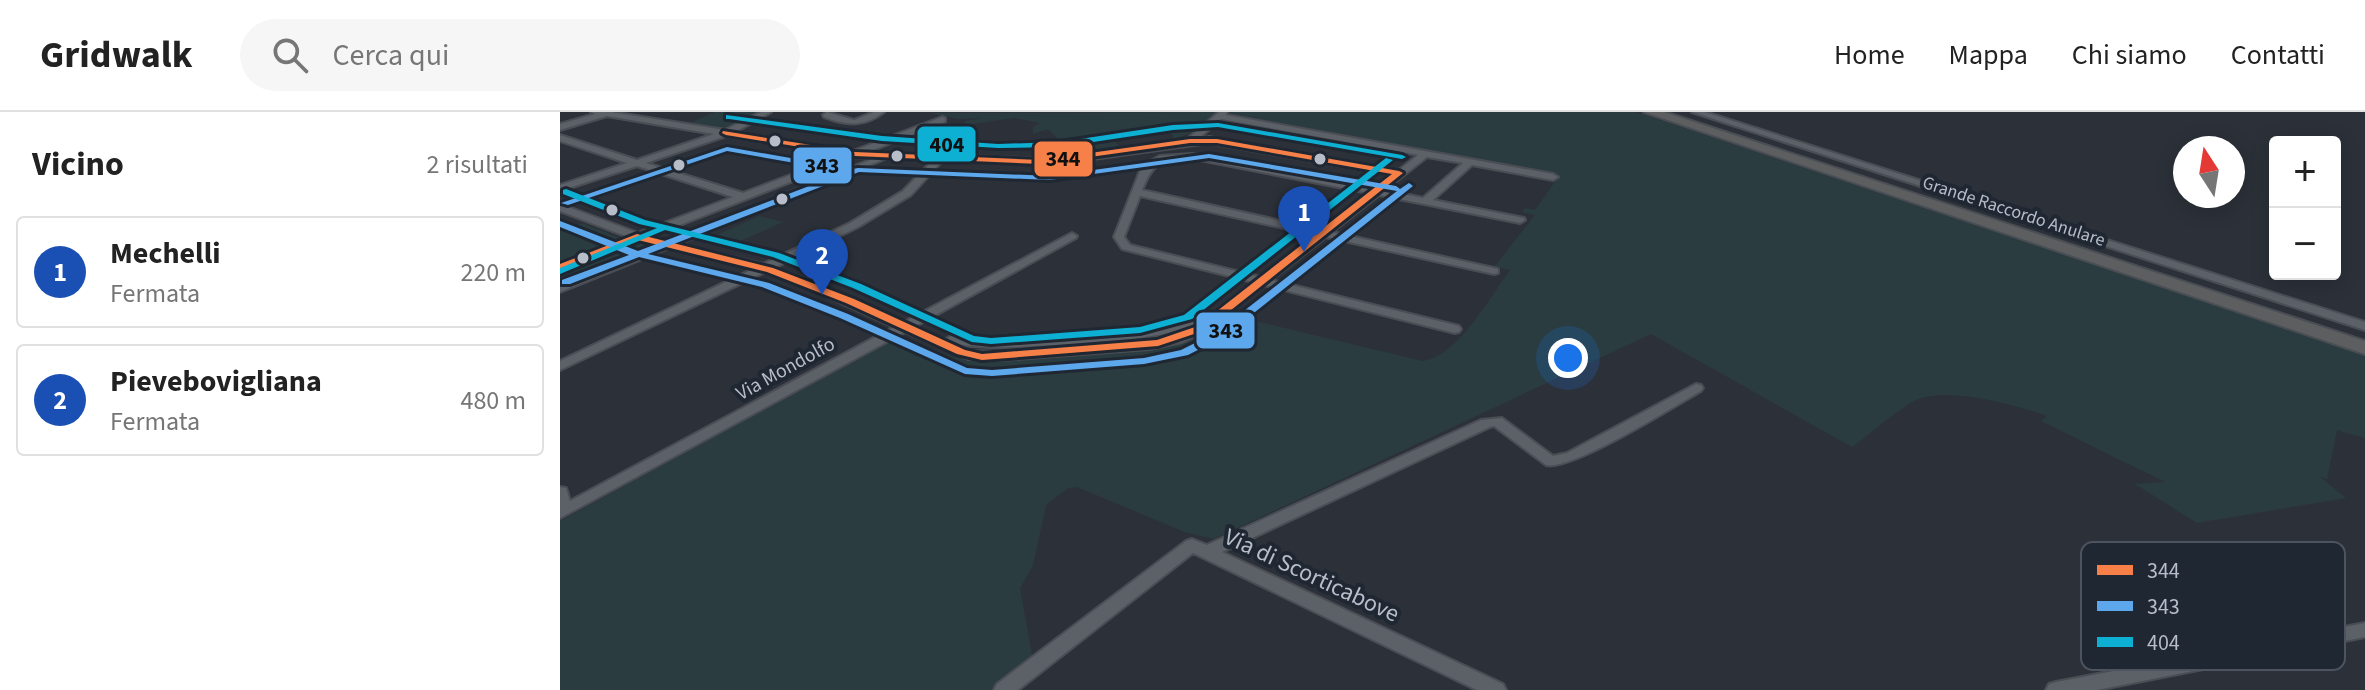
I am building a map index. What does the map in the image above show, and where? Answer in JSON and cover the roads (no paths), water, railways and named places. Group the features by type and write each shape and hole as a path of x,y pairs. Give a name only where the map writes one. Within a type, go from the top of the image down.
{"highway":[{"name":"Grande Raccordo Anulare","path":"1651,112 2365,348"},
{"name":"Grande Raccordo Anulare","path":"1674,112 2365,337"}],"street":[{"path":"595,112 887,157 1055,162 1190,141 1236,143 1399,173"},
{"path":"560,188 726,133 767,112"},
{"path":"827,115 863,123 880,112"},
{"path":"1696,112 2365,326"},
{"path":"560,127 610,113"},
{"path":"1190,141 1221,114 1378,147 1553,177"},
{"path":"560,267 942,120"},
{"path":"560,138 744,197"},
{"path":"1352,165 1378,147"},
{"path":"1455,329 1126,247 1119,237 1151,163 1180,155 1520,220"},
{"path":"560,207 637,237 764,268 906,325 968,355 1002,356 1158,343 1202,328 1424,155"},
{"path":"560,288 887,157"},
{"path":"560,366 844,230 918,184 939,159"},
{"path":"1424,202 1469,163"},
{"path":"1137,192 1494,271"},
{"name":"Via Mondolfo","path":"563,511 1072,236"},
{"path":"1207,552 1486,423 1497,421 1551,462 1572,456 1696,388"},
{"path":"560,492 563,511"},
{"name":"Via di Scorticabove","path":"1004,690 1192,545 1496,690"},
{"path":"2345,634 2365,630"},
{"path":"2056,690 2159,670"}],"place":[{"name":"Mechelli","path":"1304,252"},
{"name":"Pievebovigliana","path":"822,295"}]}
